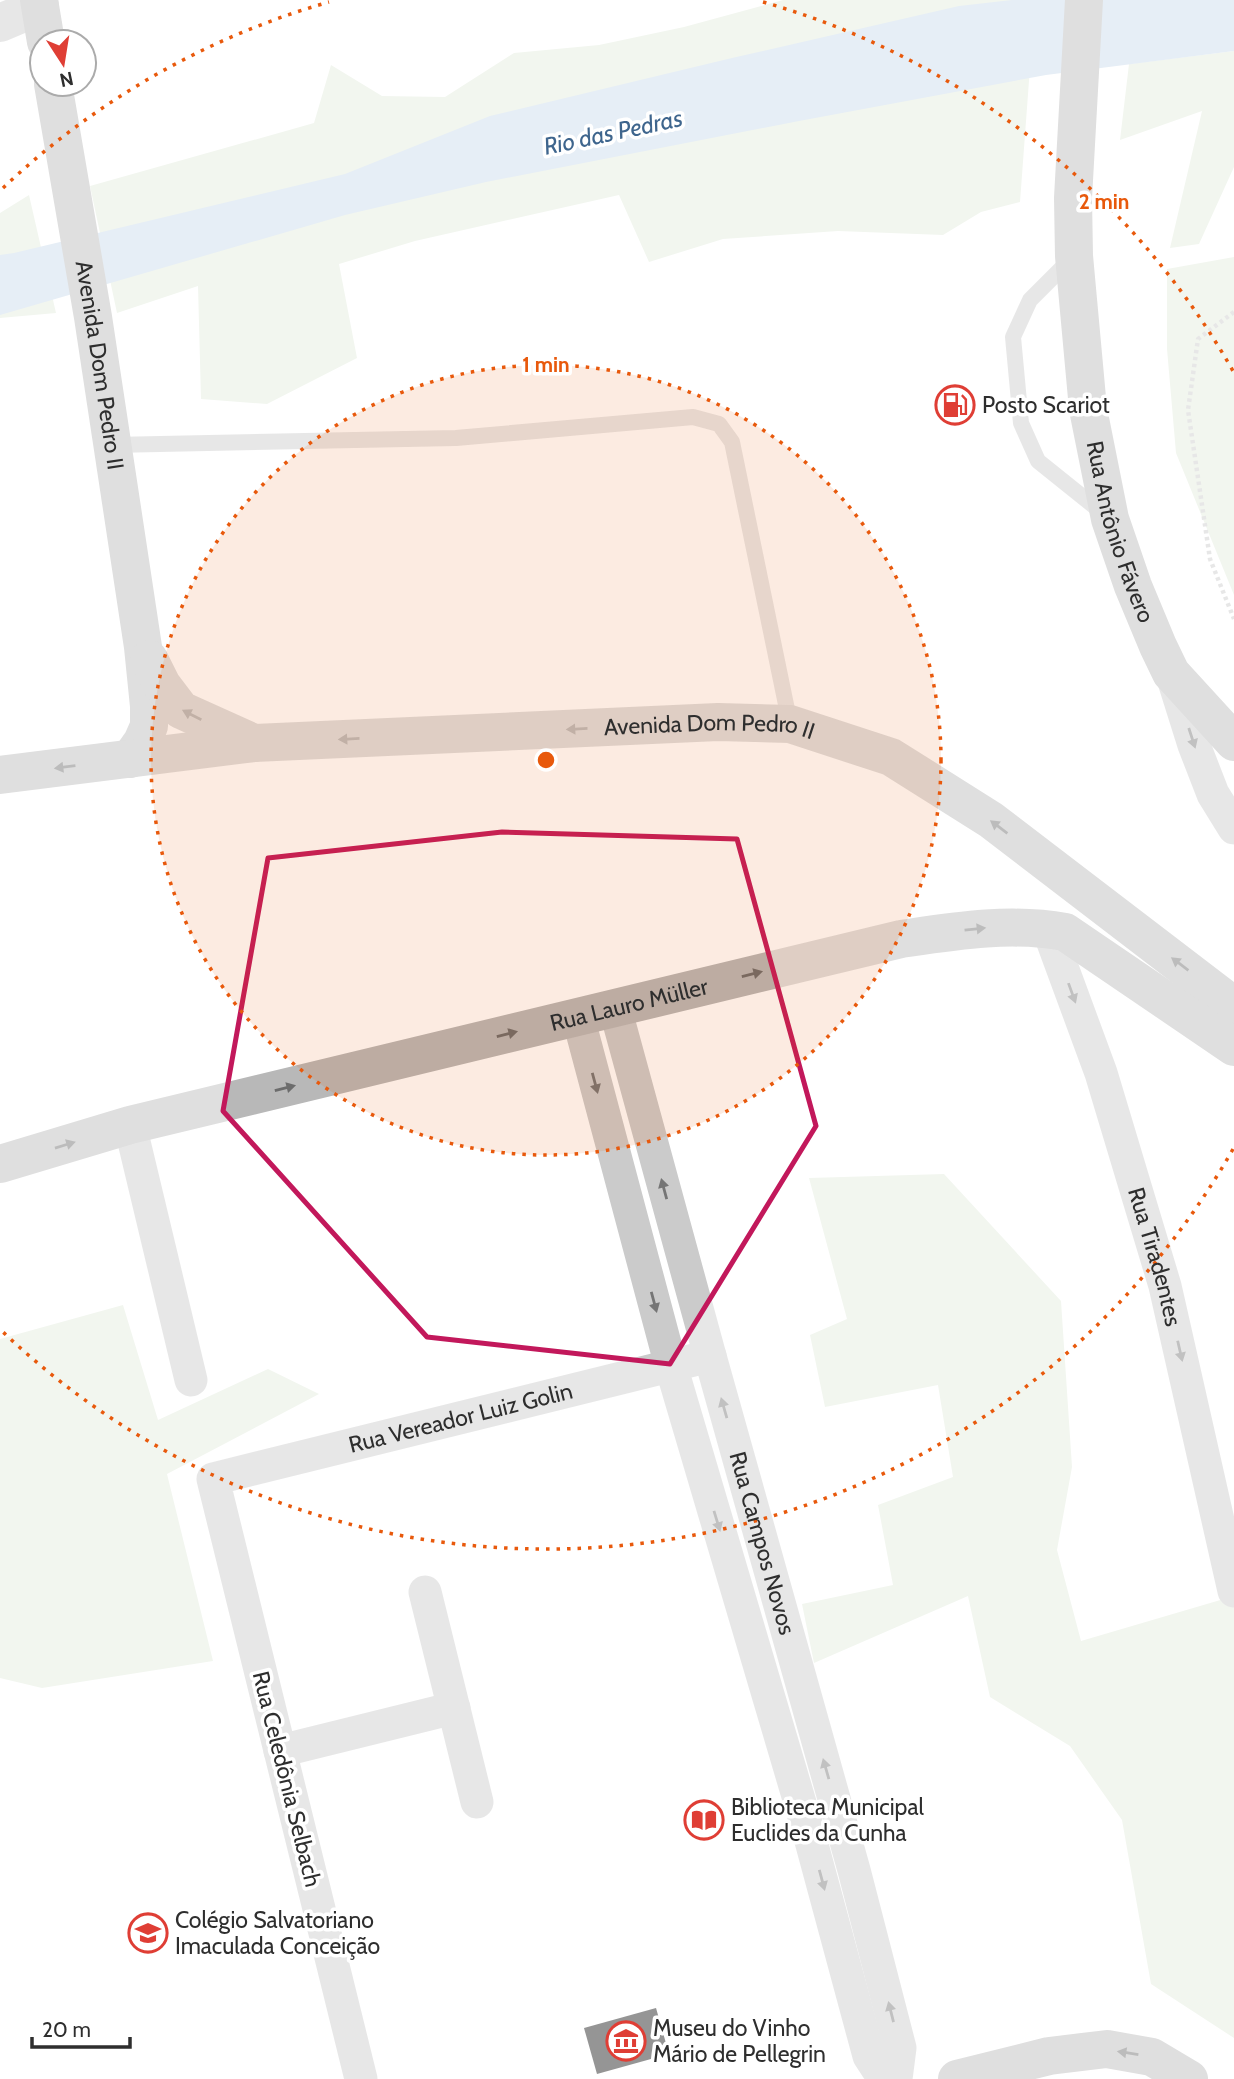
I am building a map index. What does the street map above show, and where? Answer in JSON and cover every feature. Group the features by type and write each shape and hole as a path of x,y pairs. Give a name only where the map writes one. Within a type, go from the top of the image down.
{"main road":[{"name":"Rua Antônio Fávero","path":"1084,0 1073,198 1074,256 1088,409 1110,519 1133,586 1171,673 1234,742"},
{"name":"Avenida Dom Pedro II","path":"55,98 93,317 143,647 149,726 130,759"},
{"name":"Avenida Dom Pedro II","path":"143,647 162,685 181,710 254,743 718,722 790,724 891,757 991,820 1234,1006"},
{"path":"0,775 254,743"},
{"name":"Rua Lauro Müller","path":"0,1164 130,1125 901,939 983,927 1065,932 1234,1047"},
{"path":"957,2079 1049,2056 1107,2049 1152,2057 1189,2079"}],"street":[{"path":"0,23 42,16"},
{"path":"1171,673 1213,794 1234,828"},
{"name":"Rua Tiradentes","path":"1048,929 1101,1073 1165,1286 1234,1591"},
{"name":"Rua Campos Novos","path":"615,1008 864,1908 900,2048 896,2079"},
{"name":"Rua Campos Novos","path":"578,1017 671,1366 808,1829 869,2056 884,2079"},
{"path":"130,1125 191,1380"},
{"name":"Rua Vereador Luiz Golin","path":"213,1479 710,1356"},
{"name":"Rua Celedônia Selbach","path":"213,1479 361,2079"},
{"path":"425,1592 477,1802"},
{"path":"280,1751 454,1708"}],"lane":[{"path":"1074,256 1030,300 1013,337 1021,424 1038,461 1110,519"},
{"path":"113,445 456,438 693,417 719,424 732,442 790,724"}],"path":[{"path":"1234,312 1198,339 1188,410 1210,559 1234,619"}],"highlighted area":[{"path":"502,832 737,839 816,1126 670,1364 427,1337 223,1111 268,858"}],"green space":[{"path":"783,0 1035,0 1020,202 981,212 943,235 838,231 723,239 649,262 619,195 415,241 339,264 357,358 267,404 201,399 198,286 117,313 90,186 314,123 331,65 382,96 445,97 514,53 599,45 684,27"},
{"path":"1234,51 1234,167 1199,244 1170,248 1202,111 1120,140 1129,64"},
{"path":"29,195 56,313 0,318 0,213"},
{"path":"1234,257 1234,595 1176,453 1167,349 1167,269"},
{"path":"944,1174 1061,1301 1072,1467 1057,1550 1081,1641 1234,1596 1234,2038 1151,1984 1122,1820 1070,1746 990,1697 968,1596 814,1663 802,1604 893,1585 878,1505 953,1477 938,1385 825,1407 810,1335 847,1319 809,1178"},
{"path":"123,1305 158,1420 268,1369 319,1394 167,1474 213,1661 42,1688 0,1678 0,1339"}],"water":[{"name":"Rio das Pedras","path":"1012,0 1234,0 1234,51 1046,75 486,182 345,215 0,315 0,255 345,174 490,116 959,6"}],"building":[{"name":"Museu do Vinho Mário de Pellegrin","path":"656,2008 669,2054 597,2074 584,2028"}],"place":[{"name":"Posto Scariot","path":"955,405"},
{"name":"Biblioteca Municipal Euclides da Cunha","path":"704,1820"},
{"name":"Colégio Salvatoriano Imaculada Conceição","path":"148,1933"},
{"name":"Museu do Vinho Mário de Pellegrin","path":"626,2041"}]}
